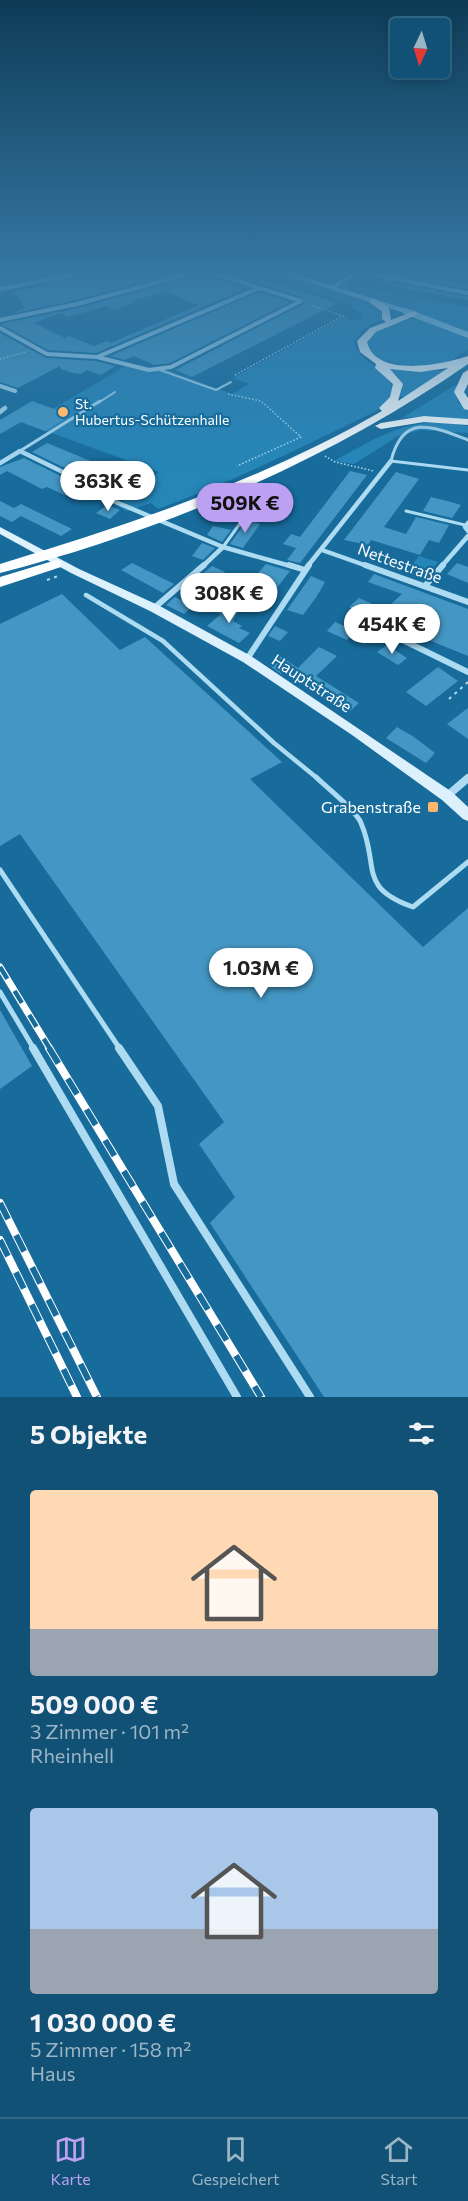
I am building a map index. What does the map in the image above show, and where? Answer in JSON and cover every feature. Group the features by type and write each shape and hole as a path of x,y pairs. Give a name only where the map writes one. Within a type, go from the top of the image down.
{"highway":[{"path":"360,339 357,343 362,354 388,371 398,384 395,398 379,422"},
{"path":"363,339 364,350 381,362 406,369 467,366"},
{"path":"467,366 459,392 468,407"},
{"path":"0,582 183,518 277,479 379,422 467,366"},
{"path":"379,422 424,419 468,423"},
{"path":"0,569 180,508 336,444"}],"main road":[{"name":"Hauptstraße","path":"0,530 75,571 154,608 246,659 356,732 447,796 468,815"}],"street":[{"path":"18,339 35,350 47,354 97,357 160,370 223,339"},
{"path":"97,357 139,339"},
{"path":"0,386 15,391"},
{"path":"0,463 20,451 71,476 99,495 223,547 305,570"},
{"path":"246,659 305,570 391,461"},
{"path":"467,524 468,531"},
{"path":"424,586 468,536"},
{"path":"154,608 189,580 223,547"},
{"name":"Nettestraße","path":"322,550 468,602"},
{"path":"370,624 468,672"},
{"path":"447,796 468,778"}],"lane":[{"path":"160,370 216,390 231,382"},
{"path":"20,451 115,392"},
{"path":"468,440 439,428 408,431 399,437 391,461 468,470"},
{"path":"223,547 249,511"},
{"path":"406,511 467,524"},
{"path":"86,595 163,641 226,701 305,766 361,821 377,886 391,899 413,907 468,862"},
{"path":"0,870 158,1106 174,1184 310,1397"},
{"path":"0,992 237,1397"}],"path":[{"path":"232,377 301,339"},
{"path":"0,359 35,350"},
{"path":"216,390 266,404 273,413 299,431 305,444"},
{"path":"237,466 297,441 301,437"},
{"path":"335,462 382,473"},
{"path":"449,699 468,682"}],"shaded area":[{"path":"304,339 356,339 354,342 357,350 382,371 391,384 393,393 378,410 214,487 158,509 151,503 127,511 118,506 159,472 27,424 129,364 167,370 232,394 249,384 233,378"},
{"path":"366,339 468,339 468,349 447,363 409,367 381,360 366,348"},
{"path":"380,363 413,371 447,370 404,397 400,396 402,385 398,376"},
{"path":"456,386 458,402 468,409 468,420 430,416 402,418"},
{"path":"442,422 468,426 468,433 420,430 398,436 354,464 334,461 399,429 412,425"},
{"path":"419,556 438,562 426,577 406,573"}],"building":[{"path":"0,339 11,339 46,358 96,361 115,366 101,375 87,370 81,374 73,373 61,369 60,366 18,388 0,382"},
{"path":"28,339 77,339 94,346 107,341 111,343 128,339 96,353 48,350"},
{"path":"149,339 217,339 170,363 154,365 134,356 125,360 110,356"},
{"path":"235,339 267,339 192,377 175,370"},
{"path":"32,401 71,415 45,431 21,422 0,434 0,420"},
{"path":"47,443 103,466 98,469 122,477 117,481 129,485 118,494 94,486 73,472 32,452"},
{"path":"24,458 80,487 67,496 47,487 42,489 7,471 0,475 0,467"},
{"path":"350,471 367,475 300,563 287,560 296,548 283,544 291,534 300,537"},
{"path":"396,472 419,479 384,527 406,534 416,517 449,525 439,543 429,540 420,555 371,540 368,545 344,540"},
{"path":"431,497 461,505 452,518 423,511"},
{"path":"0,501 14,508 21,504 72,529 61,536 21,516 12,522 0,516"},
{"path":"107,505 120,510 110,519 96,513"},
{"path":"247,520 260,524 243,548 230,544"},
{"path":"213,526 231,530 222,542 207,535"},
{"path":"202,543 215,548 203,560 192,556"},
{"path":"132,563 174,584 163,593 121,570"},
{"path":"457,563 468,567 468,583 447,574"},
{"path":"266,564 290,571 276,589 256,581 260,577 256,575"},
{"path":"212,566 225,572 209,586 195,580"},
{"path":"374,574 468,609 468,656 431,641 380,614 402,594 368,582"},
{"path":"311,576 325,582 317,596 303,615 287,610"},
{"path":"62,594 120,650 145,637 282,762 250,779 423,947 468,908 468,1397 324,1397 210,1223 235,1197 199,1144 224,1122 20,834 0,846 0,624"},
{"path":"175,597 193,606 184,614 166,605"},
{"path":"359,598 375,605 366,615 349,607"},
{"path":"225,604 239,610 233,621 242,626 239,628 250,633 239,643 207,626 221,614 216,612"},
{"path":"335,622 354,630 347,640 327,631"},
{"path":"275,626 288,632 280,641 268,636"},
{"path":"387,645 407,658 398,665 377,652"},
{"path":"319,647 337,656 316,676 359,703 347,714 284,672 281,674 269,665 280,656 298,668"},
{"path":"438,667 458,681 426,706 406,692"},
{"path":"468,708 468,739 447,724"},
{"path":"397,727 435,753 426,763 386,738"},
{"path":"0,1010 32,1066 0,1089"}],"railway":[{"path":"0,967 50,1049"},
{"path":"49,1048 261,1397"},
{"path":"0,1203 97,1397"},
{"path":"0,1240 77,1397"}],"place":[{"name":"St. Hubertus-Schützenhalle","path":"63,412"},
{"name":"Grabenstraße","path":"433,807"}]}
